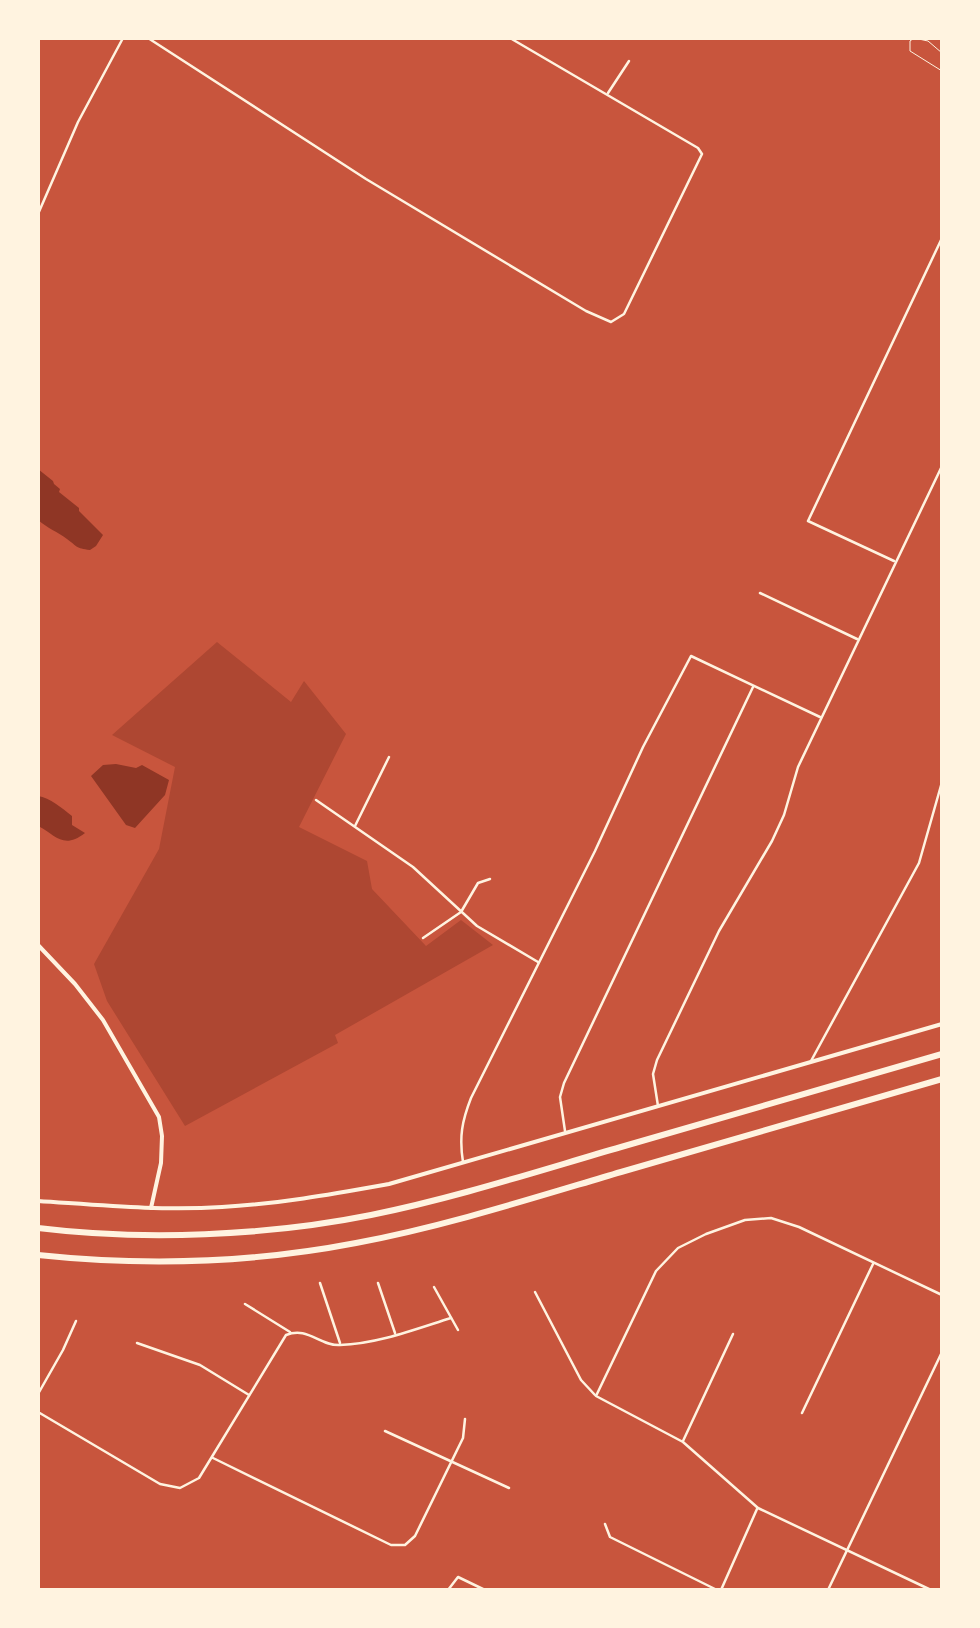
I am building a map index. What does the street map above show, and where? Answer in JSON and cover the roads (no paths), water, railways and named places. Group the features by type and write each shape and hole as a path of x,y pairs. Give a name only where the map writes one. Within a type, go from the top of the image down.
{"highway":[{"path":"38,1228 86,1234 180,1235 303,1226 370,1215 460,1194 942,1054"},
{"path":"38,1255 120,1261 205,1260 356,1243 454,1220 942,1079"}],"street":[{"path":"38,214 78,122 123,38"},
{"path":"148,38 366,179 610,322 624,314 702,154 698,148 510,38"},
{"path":"607,95 629,61"},
{"path":"896,562 808,521 942,238"},
{"path":"658,1108 653,1074 658,1060 720,931 772,841 798,768 942,466"},
{"path":"760,594 858,640"},
{"path":"463,1162 462,1122 481,1076 691,656 821,718"},
{"path":"566,1134 560,1097 564,1083 753,686"},
{"path":"354,827 388,757"},
{"path":"810,1062 919,862 942,782"},
{"path":"316,800 413,868 490,935 539,963"},
{"path":"423,938 460,912 478,883 490,879"},
{"path":"38,945 76,984 102,1020 159,1117 161,1163 151,1208"},
{"path":"38,1200 151,1208 220,1208 300,1200 389,1184 942,1024"},
{"path":"596,1396 656,1271 678,1248 745,1220 771,1218 800,1227 942,1295"},
{"path":"802,1413 874,1262"},
{"path":"320,1283 340,1344"},
{"path":"378,1283 395,1334"},
{"path":"434,1287 458,1330"},
{"path":"535,1292 581,1380 596,1396 683,1442 758,1508 931,1590"},
{"path":"245,1304 291,1332 340,1344 451,1318"},
{"path":"38,1394 76,1322"},
{"path":"38,1412 160,1484 173,1488 188,1486 199,1478 282,1340 291,1332"},
{"path":"683,1442 732,1334"},
{"path":"137,1343 200,1365 250,1396"},
{"path":"828,1590 942,1352"},
{"path":"212,1458 391,1545 405,1545 415,1536 463,1438 466,1419"},
{"path":"385,1430 509,1488"},
{"path":"606,1524 610,1537 719,1590 758,1508"},
{"path":"448,1590 458,1577 484,1590"}],"lane":[{"path":"942,53 928,40 910,41 910,51 942,71"}]}
